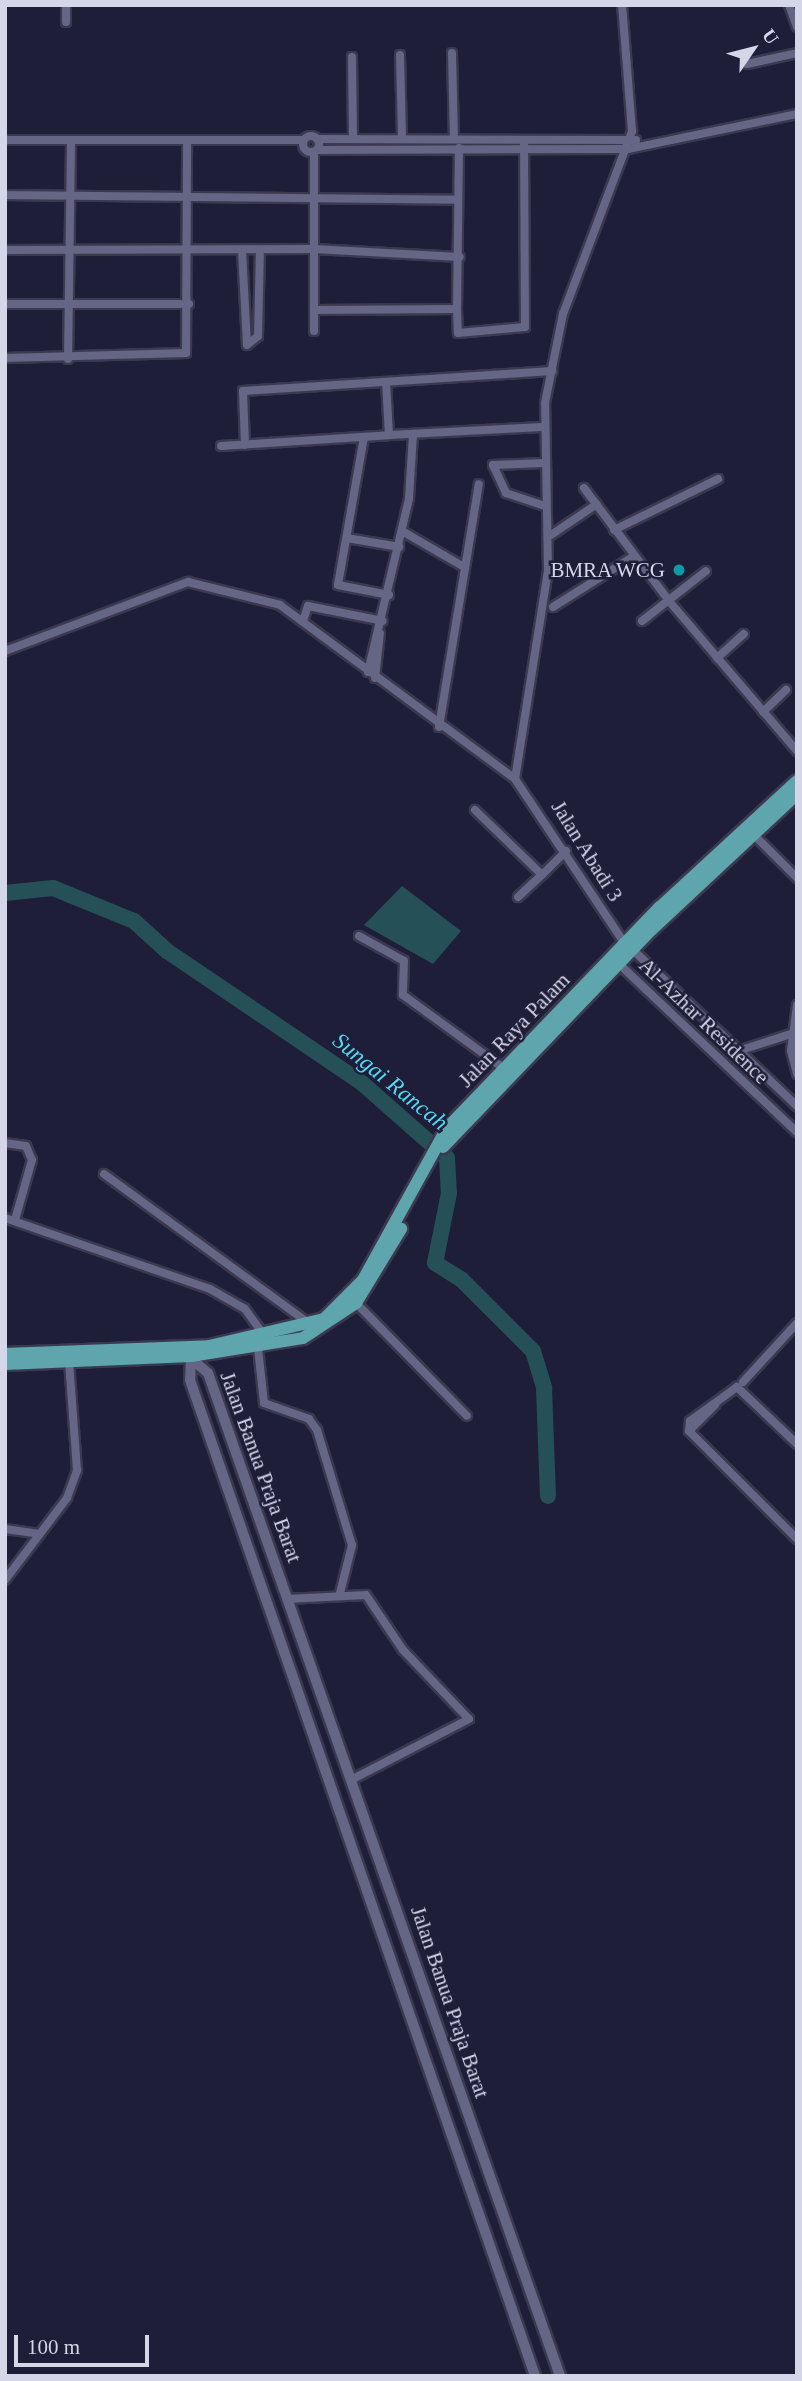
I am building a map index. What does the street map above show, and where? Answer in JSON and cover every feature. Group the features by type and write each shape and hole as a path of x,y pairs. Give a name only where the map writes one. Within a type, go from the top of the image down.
{"main road":[{"name":"Jalan Raya Palam","path":"438,1148 628,946 750,831 797,781"},
{"name":"Jalan Raya Palam","path":"750,831 797,794"},
{"name":"Jalan Raya Palam","path":"261,1343 312,1325 363,1280 438,1148 503,1068 618,963 628,946"},
{"name":"Jalan Raya Palam","path":"5,1354 214,1349 314,1334 356,1303 382,1267 430,1162"},
{"name":"Jalan Raya Palam","path":"5,1364 191,1356 214,1349"}],"street":[{"path":"66,5 66,22"},
{"path":"5,651 188,582 280,605 439,727 515,779 544,613 545,506 542,427 552,371 563,314 631,139 622,5"},
{"path":"789,5 797,27"},
{"path":"452,53 454,138"},
{"path":"747,64 797,53"},
{"path":"400,55 402,138"},
{"path":"352,57 353,139"},
{"path":"304,140 304,149 315,151 524,147 628,149 797,114"},
{"path":"5,140 525,137 631,139 649,143"},
{"path":"459,148 458,333 525,327 525,137"},
{"path":"596,148 597,138"},
{"path":"314,331 313,199 317,139"},
{"path":"382,149 383,139"},
{"path":"68,359 71,140"},
{"path":"5,358 183,356 189,347 187,140"},
{"path":"5,195 458,200"},
{"path":"5,250 188,251 314,248 460,257"},
{"path":"243,250 242,316 247,345 256,342 260,250"},
{"path":"242,276 259,276"},
{"path":"5,304 189,304"},
{"path":"314,310 457,309"},
{"path":"242,316 258,316"},
{"path":"245,445 240,392 552,371"},
{"path":"386,382 389,435"},
{"path":"221,446 542,427"},
{"path":"372,675 402,531 413,435"},
{"path":"364,437 338,585 389,595"},
{"path":"544,463 493,465 506,493 545,506"},
{"path":"614,530 718,479"},
{"path":"439,727 479,484"},
{"path":"584,488 669,601 797,751"},
{"path":"551,536 597,504"},
{"path":"402,531 464,566"},
{"path":"347,538 399,547"},
{"path":"553,607 634,556"},
{"path":"642,621 706,570"},
{"path":"303,621 308,606 383,621"},
{"path":"717,658 744,634"},
{"path":"763,712 786,690"},
{"name":"Jalan Abadi 3","path":"515,779 628,946"},
{"path":"475,810 542,875"},
{"path":"750,831 797,878"},
{"path":"518,897 566,851"},
{"path":"359,936 404,961 403,995 503,1068"},
{"name":"Al-Azhar Residence","path":"628,946 797,1107"},
{"name":"Al-Azhar Residence","path":"618,963 797,1132"},
{"path":"797,1004 791,1034 797,1074"},
{"path":"738,1051 791,1034"},
{"path":"5,1143 26,1146 32,1160 15,1220"},
{"path":"104,1174 312,1325"},
{"path":"5,1218 210,1289 245,1310 261,1343 264,1404 309,1419 317,1430 352,1545 340,1593"},
{"path":"356,1303 467,1416"},
{"path":"743,1382 797,1323"},
{"path":"171,1348 191,1356"},
{"path":"208,1373 214,1349"},
{"name":"Jalan Banua Praja Barat","path":"191,1356 208,1373 353,1779 560,2376"},
{"name":"Jalan Banua Praja Barat","path":"191,1356 190,1380 535,2376"},
{"path":"161,1357 190,1380"},
{"path":"5,1580 67,1498 77,1470 69,1360"},
{"path":"797,1444 737,1387 690,1422 689,1431 797,1539"},
{"path":"5,1529 40,1534"},
{"path":"287,1599 340,1593 366,1595 403,1650 469,1718 353,1779"}],"shaded area":[{"path":"402,886 461,931 433,964 364,925"}],"waterway":[{"name":"Sungai Rancah","path":"5,893 53,888 134,921 167,951 362,1083 447,1158 449,1193 435,1263 461,1279 533,1351 544,1388 548,1496"}],"place":[{"name":"BMRA WCG","path":"679,570"}]}
